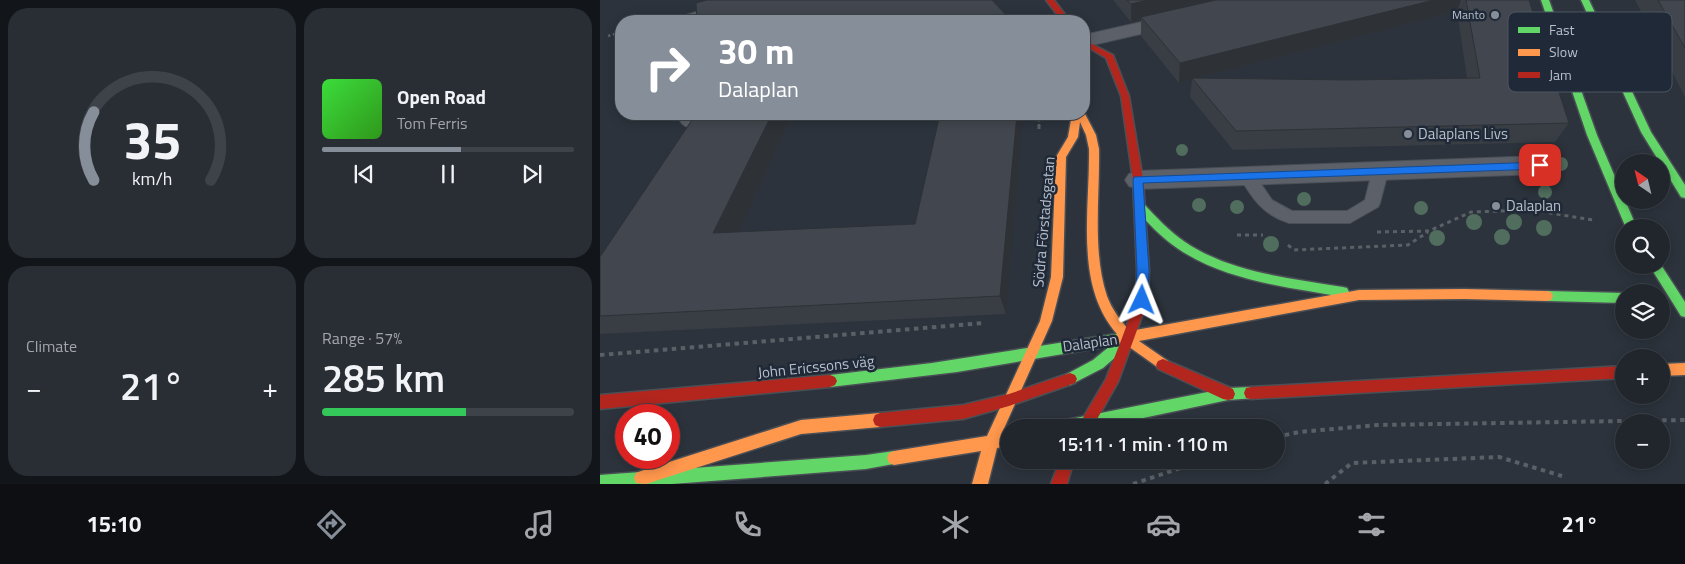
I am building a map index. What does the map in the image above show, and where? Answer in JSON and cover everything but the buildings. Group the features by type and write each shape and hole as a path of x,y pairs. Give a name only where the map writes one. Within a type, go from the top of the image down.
{"main road":[{"path":"1050,0 1061,15"},
{"path":"1545,0 1549,12"},
{"path":"1584,0 1590,12"},
{"path":"1089,419 1111,382 1142,300 1143,270 1138,180 1125,96 1110,57 1090,45"},
{"path":"1577,92 1592,135 1628,219"},
{"path":"1627,92 1646,132 1685,194"},
{"name":"Södra Förstadsgatan","path":"980,484 991,442 1046,321 1058,277 1061,157 1073,136 1076,120"},
{"path":"1084,120 1093,142 1094,251 1102,301 1113,322 1151,358 1187,378 1228,394"},
{"path":"1139,206 1153,224 1174,242 1222,266 1359,295"},
{"path":"1661,274 1680,300 1685,312"},
{"name":"Dalaplan","path":"1033,353 1086,342 1128,338 1243,315 1359,295 1464,294 1615,298"},
{"path":"641,478 801,427 963,412 1009,400 1066,380 1098,364 1128,338"},
{"name":"John Ericssons väg","path":"600,402 874,377 1033,353"},
{"path":"1670,370 1685,369"},
{"path":"1113,419 1228,394 1615,372"},
{"path":"600,482 866,462 1000,440"},
{"path":"1059,484 1064,469"}],"street":[{"path":"708,15 754,0"},
{"path":"1090,41 1198,15"},
{"path":"1138,180 1540,165"}],"lane":[{"path":"1247,176 1266,204 1289,217 1350,217 1372,203 1380,172"}],"path":[{"path":"608,36 615,34"},
{"path":"1294,250 1408,245 1429,231"},
{"path":"600,355 991,322"},
{"path":"1285,435 1299,432 1378,425 1685,420"},
{"path":"1325,484 1352,463 1499,457 1562,476"},
{"path":"1133,484 1177,469"}],"traffic: fast":[{"path":"1545,0 1549,12"},
{"path":"1585,0 1591,12"},
{"path":"1577,92 1592,135 1628,219"},
{"path":"1628,92 1646,132 1685,194"},
{"path":"1139,206 1160,228 1182,246 1206,259 1258,276 1343,292"},
{"path":"1661,274 1685,312"},
{"path":"1547,296 1615,298"},
{"path":"1070,379 1098,364 1128,338"},
{"path":"830,381 932,369 1120,339"},
{"path":"1104,419 1228,394 1251,393"},
{"path":"600,482 866,462 894,458"}],"traffic: slow":[{"path":"980,484 991,442 1046,321 1057,277 1061,157 1073,137 1076,120"},
{"path":"1084,120 1091,135 1094,149 1093,242 1095,270 1101,296 1113,321 1133,344 1163,365"},
{"path":"1120,339 1359,295 1464,294 1547,296"},
{"path":"1670,370 1685,369"},
{"path":"641,478 801,427 880,420"},
{"path":"894,458 1000,440"}],"traffic: jam":[{"path":"1050,0 1061,15"},
{"path":"1089,419 1111,382 1142,300 1143,270 1138,180 1125,96 1110,57 1090,45"},
{"path":"1163,365 1228,394"},
{"path":"1251,393 1615,373"},
{"path":"880,420 963,412 1009,400 1070,379"},
{"path":"600,402 830,381"},
{"path":"1059,484 1064,469"}],"place":[{"name":"Manto","path":"1495,15"},
{"name":"Dalaplans Livs","path":"1408,134"},
{"name":"Dalaplan","path":"1496,206"}],"route":[{"path":"1142,300 1143,270 1138,180 1540,165"}]}
